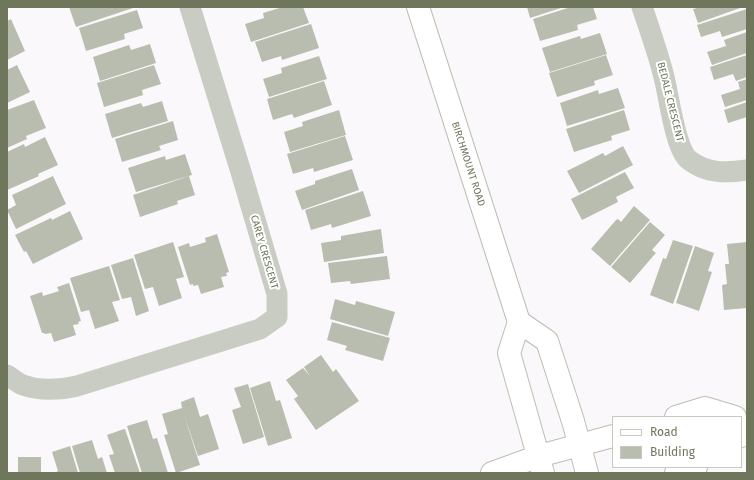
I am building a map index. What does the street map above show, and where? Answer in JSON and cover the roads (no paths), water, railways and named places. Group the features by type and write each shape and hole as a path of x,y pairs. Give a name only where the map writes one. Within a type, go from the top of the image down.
{"main road":[{"name":"BIRCHMOUNT ROAD","path":"418,7 519,322"},
{"path":"541,465 509,354 519,322 547,341 573,421 587,473"},
{"path":"679,416 705,408 732,416"},
{"path":"492,473 541,465 579,446 612,436"},
{"path":"676,473 693,468"}],"street":[{"name":"CAREY CRESCENT","path":"7,375 23,385 42,389 64,389 260,329 276,317 277,294 190,7"},
{"name":"BEDALE CRESCENT","path":"642,7 664,76 679,143 688,159 704,169 729,173 747,170"}]}
